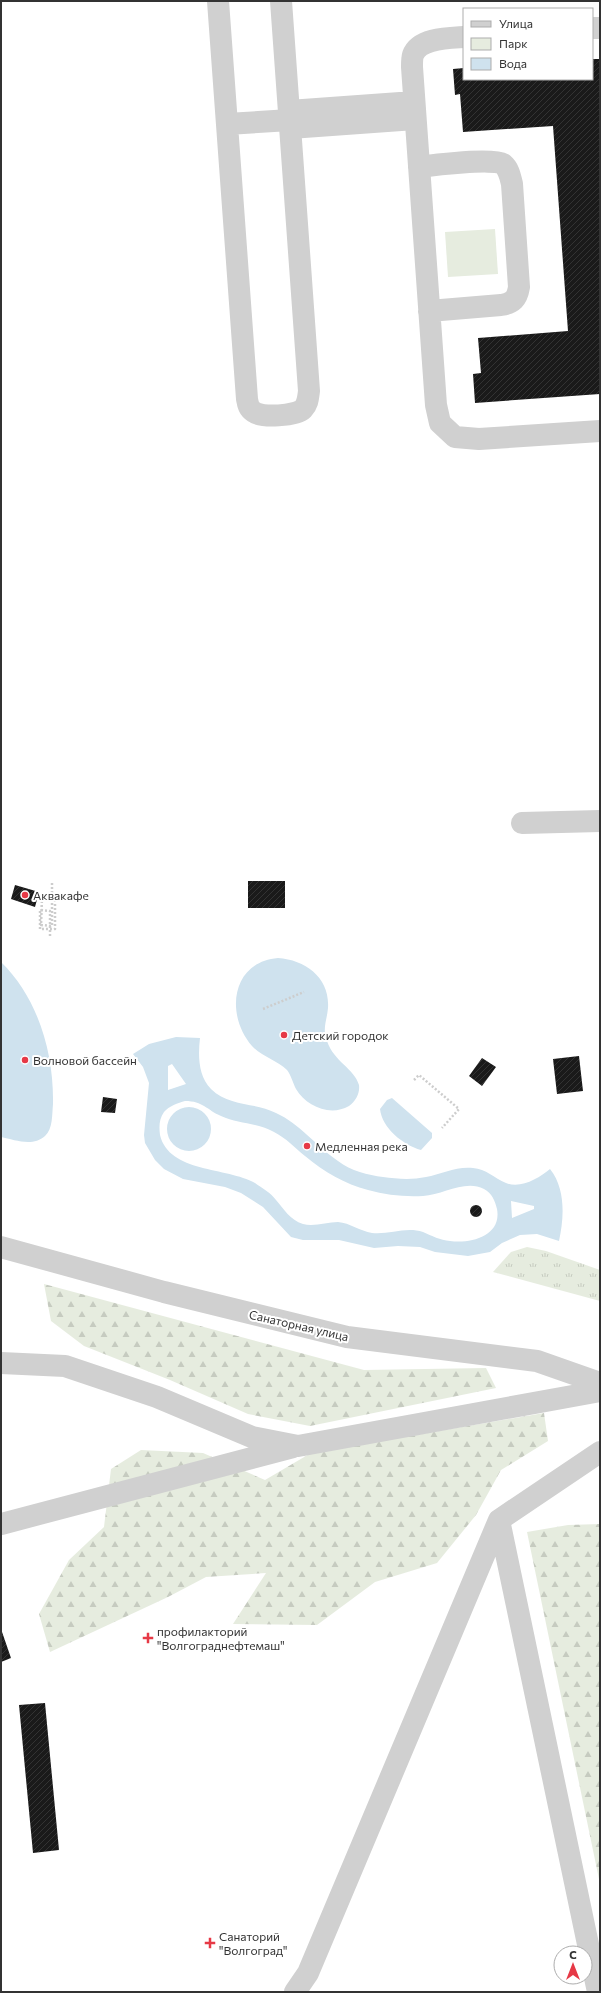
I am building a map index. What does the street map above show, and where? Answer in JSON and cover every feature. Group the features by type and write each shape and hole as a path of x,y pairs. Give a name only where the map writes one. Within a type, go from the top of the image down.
{"street":[{"path":"218,1 247,399 248,407 255,414 265,416 294,414 302,410 308,402 309,391 281,1"},
{"path":"463,37 441,39 422,45 413,54 412,67 436,405 440,423 455,437 479,439 600,431"},
{"path":"227,124 415,111"},
{"path":"419,166 490,161 502,164 509,172 512,192 519,287 517,297 511,303 429,311"},
{"path":"522,823 600,821"},
{"name":"Санаторная улица","path":"1,1247 164,1292 347,1337 537,1361 600,1383"},
{"path":"1,1363 65,1366 157,1397 252,1437 298,1446"},
{"path":"1,1524 298,1446 600,1392"},
{"path":"295,1992 308,1973 499,1520 600,1452"},
{"path":"499,1520 598,1992"}],"path":[{"path":"50,936 50,930 50,923 50,911 45,910 40,910 40,928 47,929 55,929 55,898 48,898 42,898 42,905 42,912 41,925 47,926 52,926 52,903 52,896 52,881"},
{"path":"264,1009 304,992"},
{"path":"414,1080 419,1074 459,1108 442,1128"}],"green space":[{"path":"495,229 498,274 448,277 445,232"},
{"path":"527,1247 546,1251 600,1270 600,1301 493,1272 511,1252"},
{"path":"44,1284 364,1370 486,1368 496,1388 310,1426 248,1414 170,1380 84,1346 51,1321"},
{"path":"544,1413 548,1441 501,1470 476,1515 437,1563 375,1582 317,1625 233,1624 266,1573 206,1577 168,1597 50,1652 39,1614 69,1560 104,1527 111,1469 141,1450 203,1453 265,1480 311,1453"},
{"path":"600,1524 600,1884 527,1532 568,1525"}],"water":[{"name":"Детский городок","path":"278,958 298,962 307,967 314,972 325,988 328,997 325,1028 327,1041 334,1054 353,1074 359,1085 357,1097 349,1106 342,1109 327,1110 312,1105 300,1095 287,1070 256,1050 243,1033 238,1020 236,1006 237,992 242,979 250,969 262,962"},
{"name":"Волновой бассейн","path":"1,962 14,976 25,992 34,1009 47,1046 53,1085 51,1125 45,1136 35,1141 24,1142 1,1137"},
{"name":"Медленная река","path":"176,1037 200,1038 199,1058 201,1072 207,1084 218,1095 234,1102 260,1107 276,1113 293,1123 338,1161 360,1172 383,1177 410,1179 426,1177 461,1168 473,1168 486,1172 506,1183 518,1185 530,1182 550,1169 559,1185 561,1195 563,1213 559,1241 537,1234 520,1235 502,1243 490,1252 468,1256 435,1252 420,1247 398,1246 374,1248 339,1240 303,1240 291,1237 263,1207 241,1193 225,1187 183,1179 164,1169 155,1160 145,1143 144,1135 149,1083 143,1067 133,1054 149,1044","holes":["172,1064 186,1084 168,1090 168,1066","185,1101 196,1102 227,1119 254,1125 274,1132 327,1172 343,1181 368,1190 395,1195 423,1196 454,1188 477,1186 487,1191 494,1200 497,1209 495,1226 490,1232 483,1236 458,1242 436,1238 417,1230 372,1233 338,1222 312,1225 303,1224 294,1220 272,1195 255,1183 230,1174 187,1163 175,1156 166,1147 160,1135 161,1117 168,1108","511,1201 534,1206 534,1209 512,1218"]},
{"path":"392,1098 432,1133 432,1138 421,1150 414,1148 394,1135 385,1123 380,1109 387,1100"},
{"path":"185,1107 193,1107 198,1108 205,1113 210,1120 210,1138 205,1145 198,1150 185,1151 177,1148 170,1141 167,1133 167,1125 170,1117 177,1110"}],"building":[{"path":"593,59 600,59 600,394 475,403 473,374 481,373 478,338 568,331 553,126 463,132 460,94 455,95 453,69 463,68 463,80 593,80"},
{"path":"248,881 285,881 285,908 248,908"},
{"name":"Аквакафе","path":"15,885 39,892 35,907 11,899"},
{"path":"579,1056 583,1091 557,1094 553,1059"},
{"path":"482,1058 496,1067 482,1086 469,1076"},
{"path":"103,1097 117,1099 115,1113 101,1112"},
{"path":"476,1205 480,1207 482,1211 480,1215 476,1217 472,1215 470,1211 472,1207"},
{"path":"1,1629 11,1658 1,1662"},
{"path":"45,1703 59,1850 33,1853 19,1705"}],"place":[{"name":"Аквакафе","path":"25,895"},
{"name":"Детский городок","path":"284,1035"},
{"name":"Волновой бассейн","path":"25,1060"},
{"name":"Медленная река","path":"307,1146"},
{"name":"профилакторий \"Волгограднефтемаш\"","path":"148,1638"},
{"name":"Санаторий \"Волгоград\"","path":"210,1943"}]}
